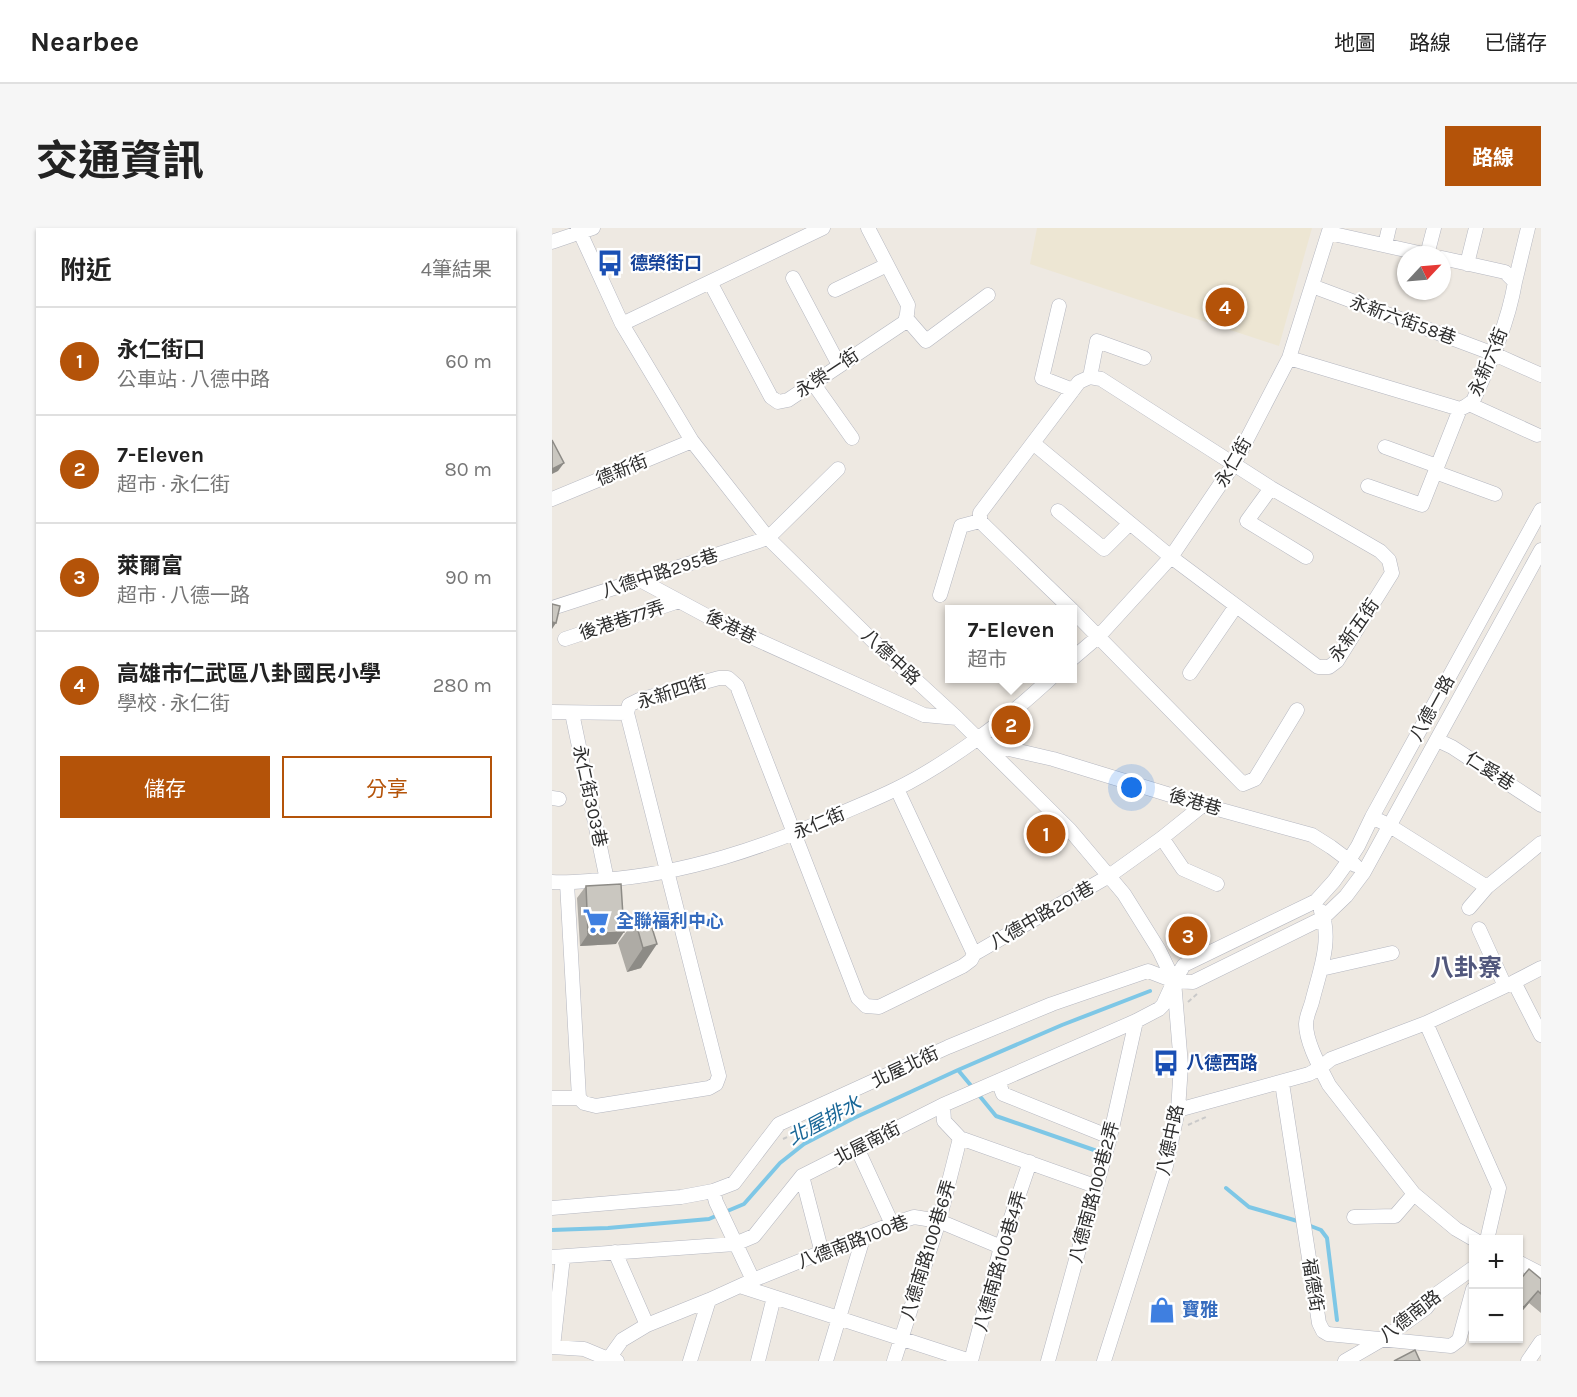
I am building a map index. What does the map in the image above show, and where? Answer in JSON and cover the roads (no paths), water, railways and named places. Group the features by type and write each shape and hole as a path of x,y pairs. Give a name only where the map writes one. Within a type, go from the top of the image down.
{"street":[{"path":"622,324 823,228"},
{"path":"868,228 908,305 906,318 926,341 988,295"},
{"path":"1385,246 1389,228"},
{"path":"1429,246 1434,228"},
{"path":"1467,264 1476,228"},
{"name":"永新六街","path":"1289,358 1464,406 1473,401 1494,354 1512,299 1528,228"},
{"path":"552,242 584,229"},
{"name":"八德中路","path":"584,229 622,324 692,441 768,538 871,639 957,718 1070,830 1124,894 1159,950 1174,981 1180,1065 1178,1110 1166,1166 1104,1361"},
{"path":"1330,231 1397,249"},
{"name":"永仁街","path":"1077,655 1099,636 1171,557 1234,464 1289,358 1330,231"},
{"path":"1451,260 1505,272 1515,282"},
{"path":"835,290 887,265"},
{"path":"793,278 839,365"},
{"name":"永榮一街","path":"710,282 771,397 778,402 788,400 905,322 906,318"},
{"name":"永新六街58巷","path":"1312,286 1494,354 1541,375"},
{"path":"1059,306 1042,378 1073,390"},
{"path":"1067,605 981,521 981,513 1079,382 1090,377 1097,341 1144,358"},
{"name":"永新五街","path":"1033,444 1171,557 1318,667 1329,667 1337,661 1392,573 1389,560 1380,551 1271,488 1101,379 1090,377"},
{"path":"813,383 852,438"},
{"path":"1368,486 1422,504 1464,406 1537,435"},
{"name":"德新街","path":"552,499 692,441"},
{"path":"1385,447 1495,494"},
{"path":"768,538 837,469"},
{"path":"1271,488 1247,521 1306,557"},
{"name":"八德一路","path":"1541,510 1358,846 1334,881 1316,901 1184,965 1174,981 1193,982 1323,918 1346,896 1364,872 1390,826 1541,550"},
{"path":"1058,511 1104,549 1130,523"},
{"path":"940,595 962,526 981,521"},
{"name":"八德中路295巷","path":"552,608 768,538"},
{"name":"後港巷","path":"640,580 731,628 924,715 957,718"},
{"name":"後港巷77弄","path":"565,639 679,601"},
{"path":"1190,674 1236,606"},
{"path":"1077,615 1243,784 1255,779 1297,710"},
{"name":"永新四街","path":"579,1098 584,1103 596,1106 709,1088 716,1084 719,1076 627,713 629,705 639,700 719,678 728,678 737,686 858,998 866,1006 879,1007 890,1002 963,966 971,960 974,954"},
{"name":"永仁街","path":"552,882 622,879 667,872 732,855 794,834 897,789 979,740 1046,683"},
{"path":"552,712 627,713"},
{"name":"永仁街303巷","path":"572,713 607,880"},
{"name":"後港巷","path":"979,740 1053,759 1203,805 1312,835 1364,872"},
{"name":"仁愛巷","path":"1437,740 1452,747 1541,805"},
{"path":"897,789 974,954"},
{"name":"八德中路201巷","path":"974,954 1109,876 1203,805"},
{"path":"1372,817 1487,887"},
{"path":"1162,838 1183,869 1217,884"},
{"path":"1469,908 1487,887 1541,843"},
{"path":"552,1098 579,1098 567,883"},
{"path":"1316,901 1323,918 1325,951 1306,1024 1308,1039 1320,1068 1329,1085 1414,1194 1456,1229 1469,1236"},
{"path":"1479,929 1509,984 1541,1035"},
{"path":"1321,969 1392,952"},
{"path":"1178,1110 1309,1074 1331,1059 1426,1023 1541,968"},
{"name":"北屋北街","path":"552,1208 714,1196 734,1183 779,1124 948,1047 1052,1004 1148,971 1174,981"},
{"name":"北屋南街","path":"558,1257 754,1236 802,1176 960,1097 1159,1009 1174,981"},
{"name":"八德南路100巷2弄","path":"1048,1361 1110,1137 1136,1021"},
{"path":"1426,1023 1499,1188 1488,1235"},
{"path":"995,1082 1003,1094 1110,1137"},
{"name":"福德街","path":"1282,1083 1319,1323 1323,1331 1328,1334 1451,1346 1459,1341 1469,1304"},
{"path":"943,1105 944,1121 960,1138 1095,1186"},
{"name":"八德南路100巷6弄","path":"894,1361 939,1221 960,1138"},
{"path":"857,1148 892,1224"},
{"name":"八德南路100巷4弄","path":"971,1361 1001,1248 1030,1162"},
{"path":"802,1176 822,1253"},
{"path":"1354,1217 1395,1216 1414,1194"},
{"path":"714,1196 753,1280"},
{"name":"八德南路100巷","path":"552,1347 584,1349 611,1360 622,1340 647,1325 864,1235 914,1217 939,1221 1001,1248"},
{"path":"826,1361 864,1235"},
{"path":"615,1252 647,1325"},
{"path":"552,1347 558,1257"},
{"path":"1523,1265 1541,1274"},
{"name":"八德南路","path":"1345,1361 1358,1357 1426,1308 1438,1293 1469,1271"},
{"path":"740,1286 971,1361"},
{"path":"758,1361 774,1297"},
{"path":"690,1361 710,1300"},
{"path":"1528,1361 1541,1342"}],"waterway":[{"name":"北屋排水","path":"725,1212 744,1204 780,1163 804,1144 958,1070 1062,1025 1150,991"},
{"name":"北屋排水","path":"958,1070 973,1088"},
{"name":"北屋排水","path":"978,1094 996,1116 1097,1151"},
{"name":"北屋排水","path":"1226,1188 1249,1207 1301,1222"},
{"name":"北屋排水","path":"552,1230 608,1228 709,1219 718,1215"},
{"name":"北屋排水","path":"1308,1225 1321,1230 1327,1238 1337,1320"}],"place":[{"name":"德榮街口","path":"610,263"},
{"name":"高雄市仁武區八卦國民小學","path":"1225,307"},
{"name":"7-Eleven","path":"1011,725"},
{"name":"永仁街口","path":"1046,834"},
{"name":"全聯福利中心","path":"596,921"},
{"name":"萊爾富","path":"1188,936"},
{"name":"八德西路","path":"1166,1063"},
{"name":"寶雅","path":"1162,1310"}],"district":[{"name":"八卦寮","path":"1466,968"}]}
